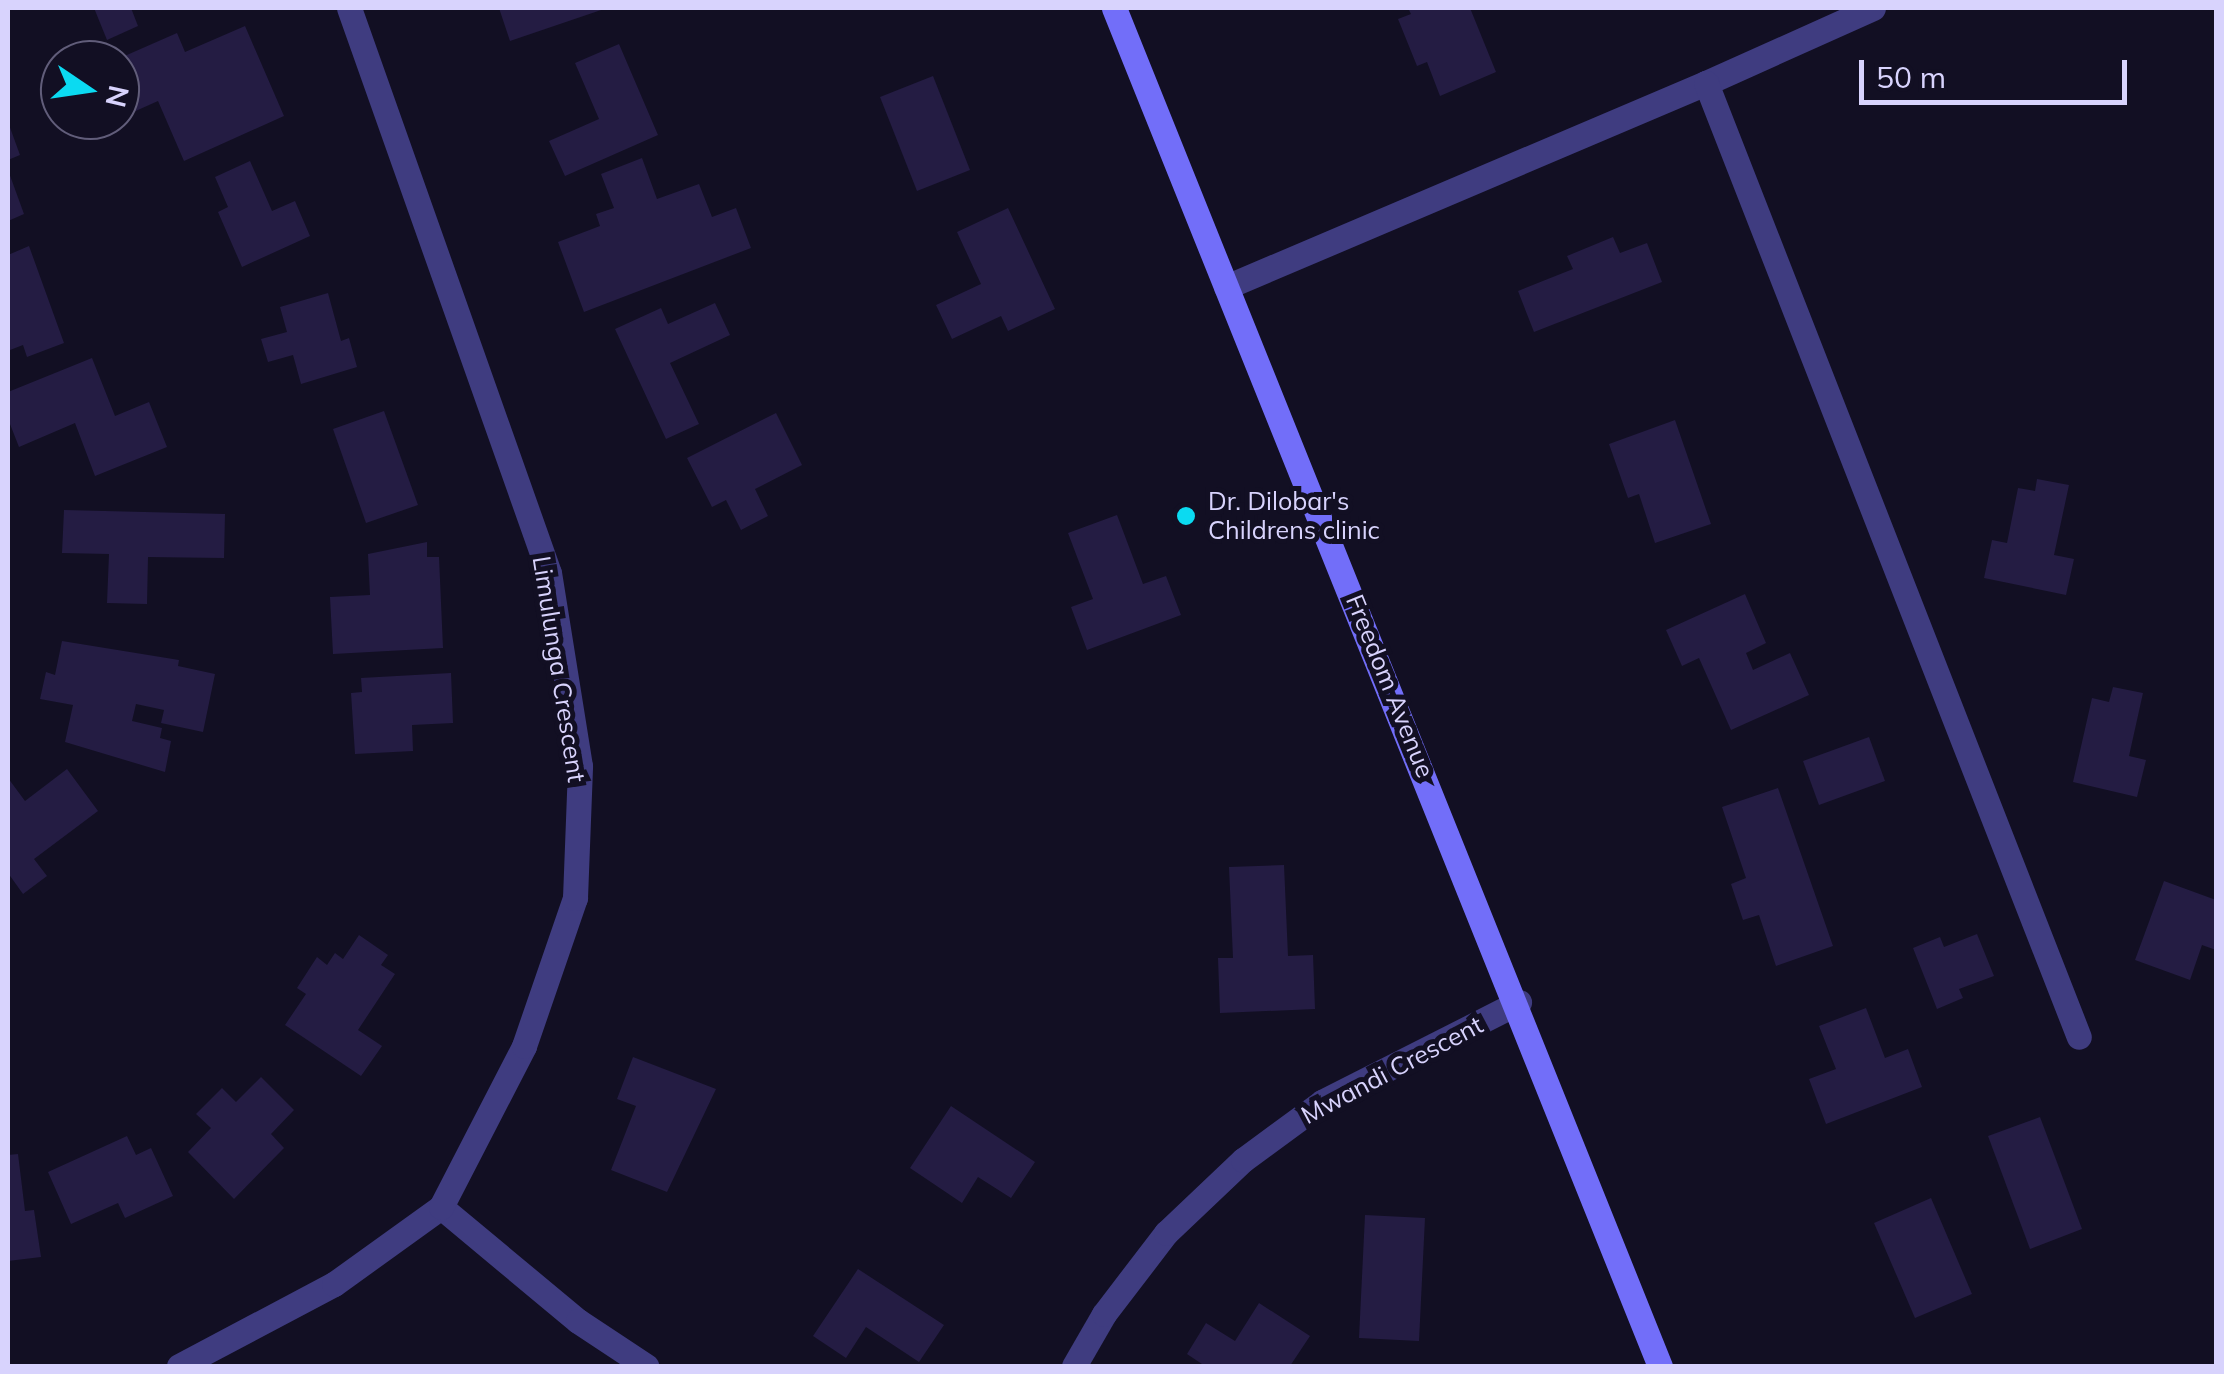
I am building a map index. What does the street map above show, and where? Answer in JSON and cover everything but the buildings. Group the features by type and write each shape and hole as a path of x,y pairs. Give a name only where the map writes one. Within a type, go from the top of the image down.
{"main road":[{"name":"Freedom Avenue","path":"1114,8 1519,1002 1660,1366"}],"street":[{"name":"Limulunga Crescent","path":"179,1366 334,1284 441,1206 524,1046 575,898 580,766 549,573 349,8"},
{"path":"1226,288 1873,8"},
{"path":"1706,82 2080,1037"},
{"name":"Mwandi Crescent","path":"1074,1366 1104,1314 1166,1233 1243,1160 1322,1102 1519,1002"},
{"path":"441,1206 578,1321 646,1366"}],"place":[{"name":"Dr. Dilobar's Childrens clinic","path":"1186,516"}]}
